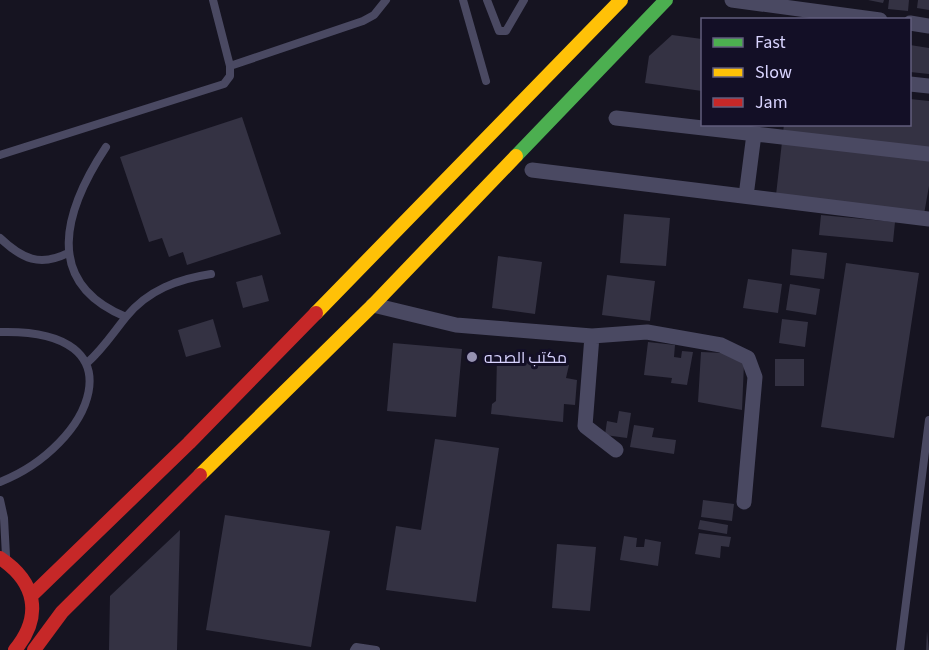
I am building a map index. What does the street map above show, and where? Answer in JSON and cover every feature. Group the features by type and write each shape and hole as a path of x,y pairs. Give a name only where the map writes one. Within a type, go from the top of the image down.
{"main road":[{"path":"32,595 189,443 621,0"},
{"path":"34,650 62,612 95,578 373,305 666,0"},
{"path":"3,559 22,575 32,595 30,629 15,650"}],"street":[{"path":"732,0 781,13 851,18"},
{"path":"911,23 929,26"},
{"path":"911,84 929,86"},
{"path":"616,118 929,154"},
{"path":"746,196 754,134"},
{"path":"532,170 929,219"},
{"path":"373,305 456,326 592,336 647,332 721,345 748,358 755,377 744,502"},
{"path":"592,336 585,426 616,450"}],"lane":[{"path":"0,155 224,84 230,76 230,66 213,0"},
{"path":"230,66 363,21 374,15 387,0"},
{"path":"463,0 486,81"},
{"path":"487,0 499,31 506,31 524,0"},
{"path":"106,147 81,192 73,216 68,253 78,283 106,309 126,317"},
{"path":"0,238 27,257 41,261 55,260 68,253"},
{"path":"87,363 107,344 126,317 142,300 163,287 186,278 211,274"},
{"path":"0,332 25,332 60,341 76,349 87,363 92,380 77,421 46,455 29,468 0,482"},
{"path":"900,650 929,420"},
{"path":"0,500 6,532 3,559"},
{"path":"354,650 356,647 376,650"}],"building":[{"path":"868,0 884,0 883,3"},
{"path":"889,0 909,0 908,11 888,9"},
{"path":"918,0 929,0 929,10 917,8"},
{"path":"672,35 701,39 701,91 645,83 649,56"},
{"path":"911,45 929,48 929,74 911,72"},
{"path":"911,99 929,101 929,186 923,220 775,204 784,126 911,126"},
{"path":"242,117 281,234 187,265 183,252 169,257 162,238 149,242 120,157"},
{"path":"624,214 670,218 666,266 620,263"},
{"path":"821,215 895,222 893,242 819,235"},
{"path":"792,249 827,253 824,279 790,275"},
{"path":"498,256 542,262 535,314 492,308"},
{"path":"846,263 919,273 894,438 821,427"},
{"path":"262,275 269,301 243,308 236,282"},
{"path":"607,275 655,281 650,321 602,315"},
{"path":"748,279 782,284 778,313 743,308"},
{"path":"790,284 820,289 816,315 786,310"},
{"path":"213,319 221,347 186,357 178,330"},
{"path":"782,319 808,322 805,347 779,343"},
{"path":"648,342 675,345 674,357 681,358 682,351 693,352 687,385 671,383 672,378 644,375"},
{"path":"393,343 462,349 456,417 387,411"},
{"path":"701,352 724,353 744,363 742,410 698,402"},
{"path":"497,357 569,365 566,378 577,380 575,405 564,404 563,422 491,414 492,404 496,401"},
{"path":"775,359 804,359 804,386 775,386"},
{"path":"619,411 631,413 627,438 605,435 607,421 617,423"},
{"path":"634,425 654,428 652,437 676,440 674,454 630,447"},
{"path":"435,439 499,448 476,602 386,590 396,526 421,530"},
{"path":"703,500 734,504 732,521 701,517"},
{"path":"225,515 330,531 311,647 206,630"},
{"path":"700,520 728,525 727,534 698,529"},
{"path":"180,530 177,650 109,650 110,596"},
{"path":"699,533 731,537 729,547 721,546 720,558 695,554"},
{"path":"624,536 637,538 636,547 644,547 645,539 661,542 658,566 620,560"},
{"path":"557,544 596,547 590,611 552,608"},
{"path":"927,631 929,650 926,650"}],"traffic: fast":[{"path":"516,156 666,0"}],"traffic: slow":[{"path":"316,313 621,0"},
{"path":"200,475 373,305 516,156"}],"traffic: jam":[{"path":"32,595 189,443 316,313"},
{"path":"34,650 62,612 200,475"},
{"path":"0,558 21,578 32,600 30,625 15,650"}],"place":[{"name":"مكتب الصحه","path":"472,357"}]}
